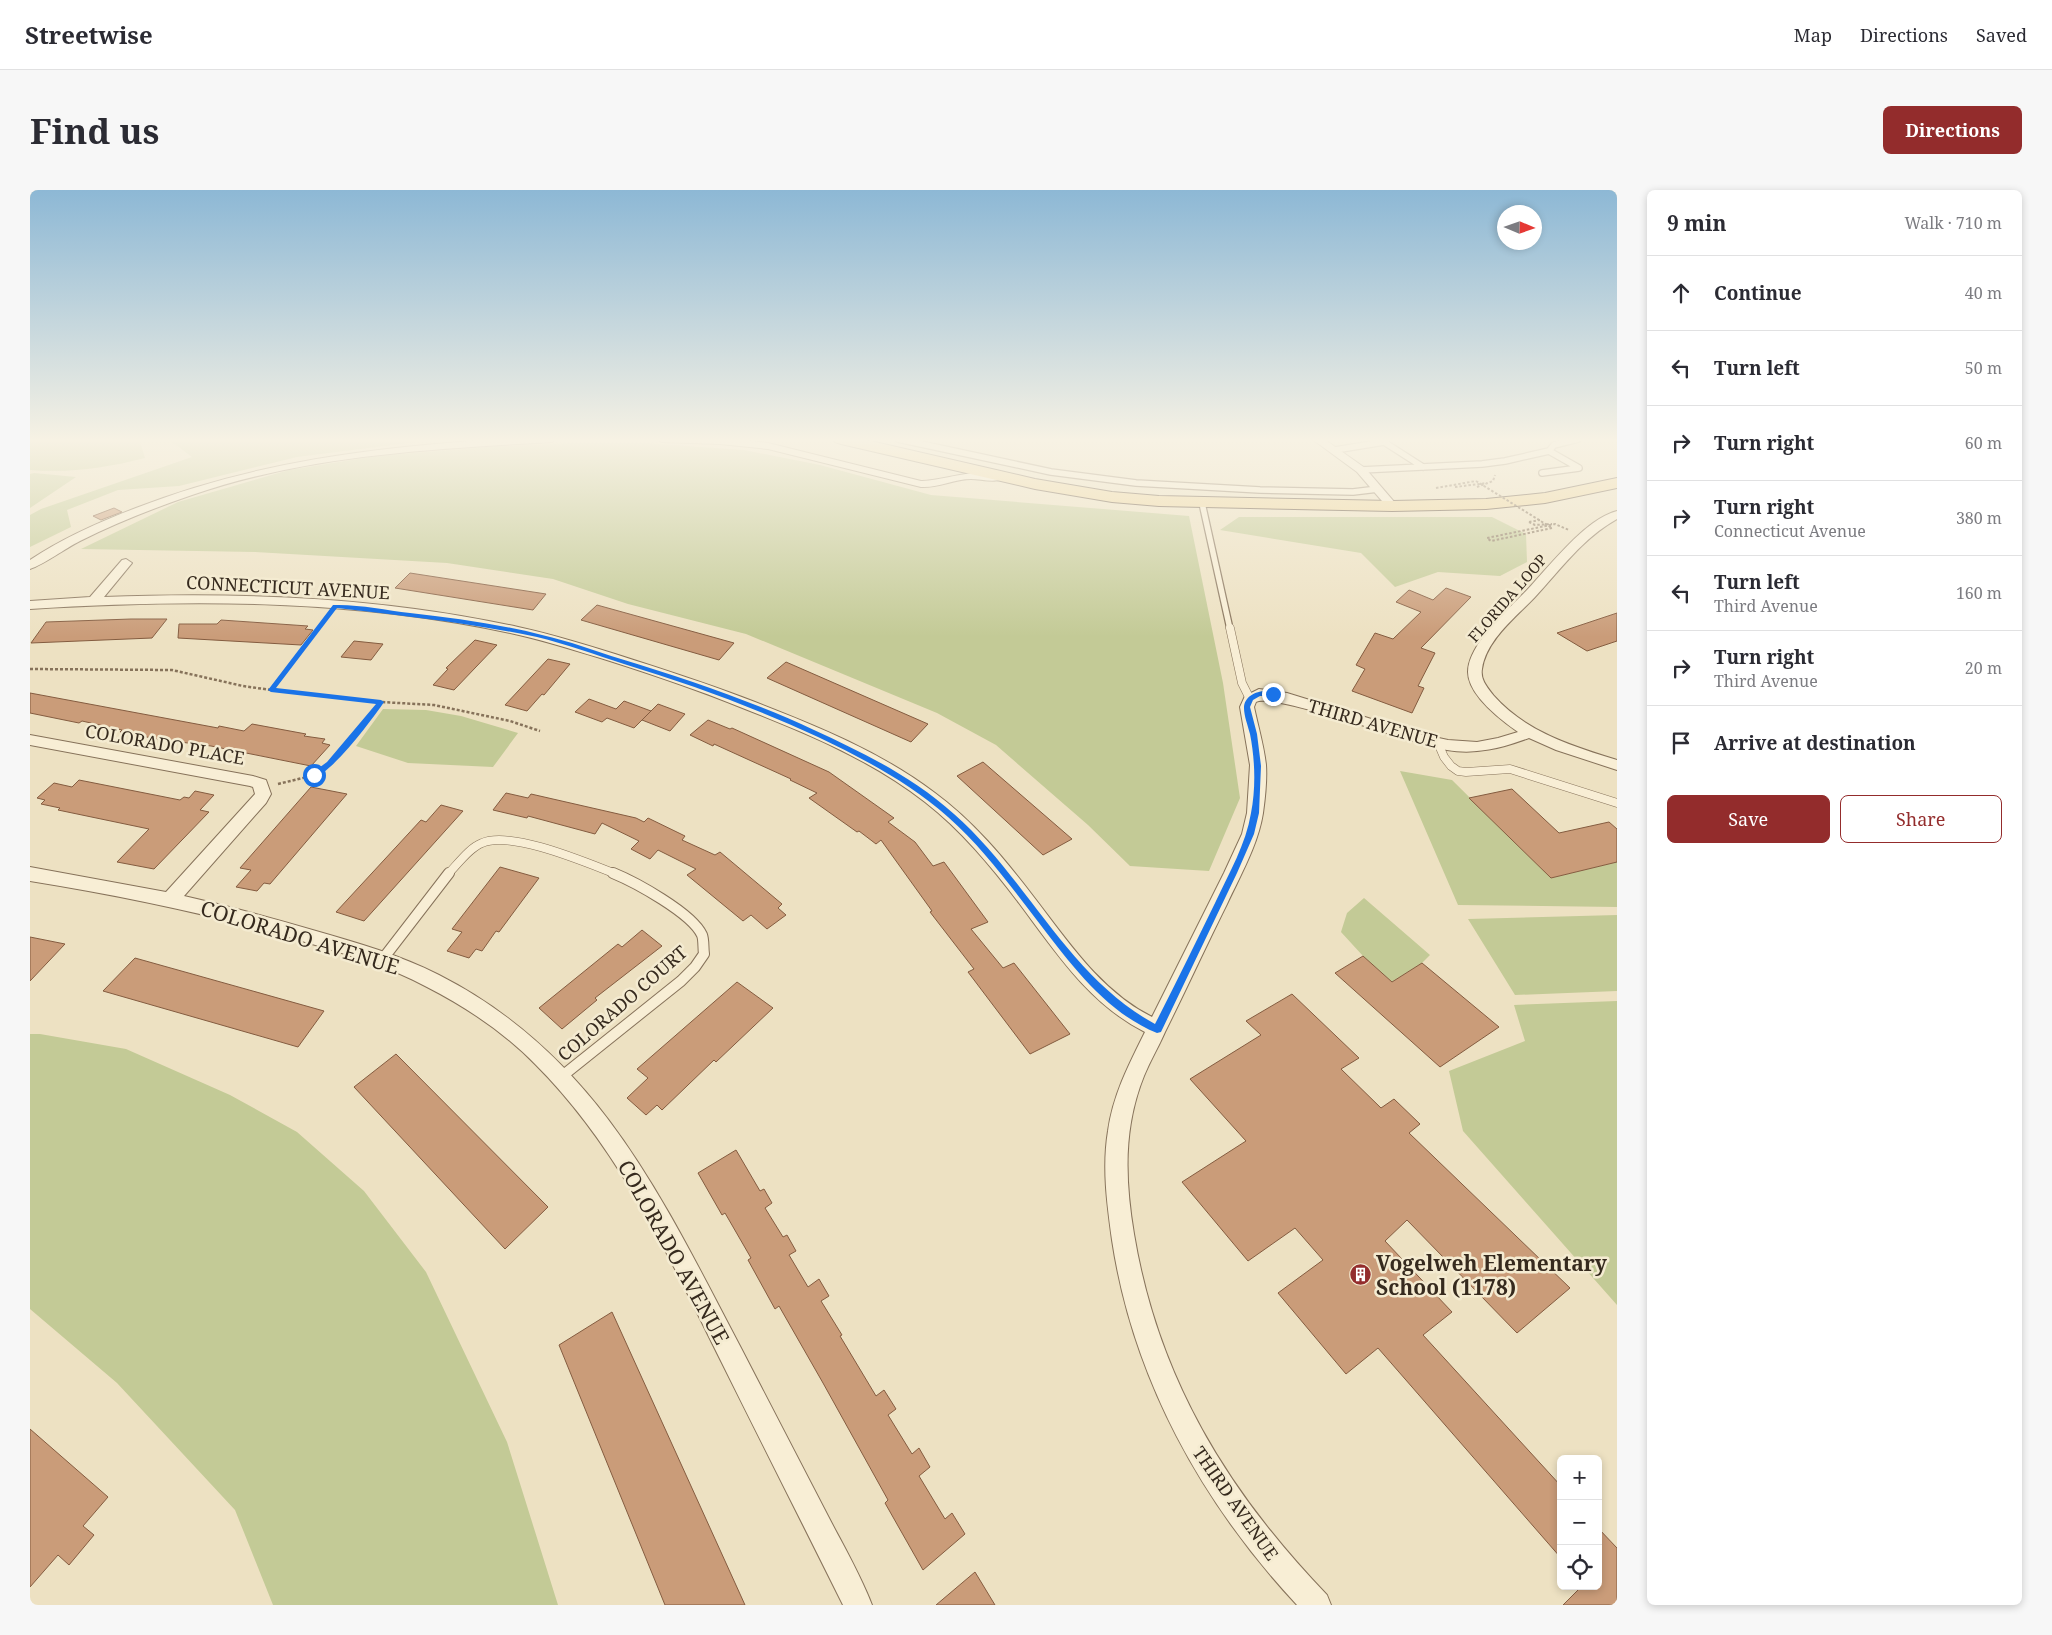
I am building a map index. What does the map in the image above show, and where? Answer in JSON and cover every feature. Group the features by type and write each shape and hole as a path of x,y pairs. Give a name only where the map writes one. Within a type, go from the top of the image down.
{"main road":[{"path":"1331,505 1433,505"}],"street":[{"path":"30,565 52,551 130,515 157,505"},
{"name":"FLORIDA LOOP","path":"1617,514 1605,520 1585,537 1489,640 1479,654 1474,670 1479,686 1488,699 1503,714 1529,733 1562,747 1617,764"},
{"path":"95,600 126,563"},
{"name":"CONNECTICUT AVENUE","path":"30,605 95,600 214,600 335,606 468,622 542,636 729,697 796,724 871,759 927,795 976,839 1008,876 1080,970 1130,1014 1157,1029"},
{"name":"THIRD AVENUE","path":"1317,1605 1281,1568 1229,1500 1191,1437 1166,1387 1146,1336 1123,1245 1118,1206 1117,1140 1127,1091 1234,873 1250,834 1255,813 1258,766 1254,734 1247,707 1250,699 1259,694 1280,696 1438,743 1477,747 1500,743 1529,733"},
{"name":"COLORADO PLACE","path":"30,740 253,781 260,784 263,789"},
{"path":"170,900 260,799 263,789"},
{"name":"COLORADO AVENUE","path":"30,874 100,885 263,922 382,960 428,978 485,1013 543,1058 599,1122 643,1188 858,1605"}],"lane":[{"path":"1202,505 1242,683 1250,699"},
{"path":"1438,743 1443,759 1451,768 1478,774 1499,768 1510,769 1617,803"},
{"name":"COLORADO COURT","path":"382,960 463,857 482,843 496,839 514,841 570,855 597,865 648,890 688,918 702,933 705,943 704,954 694,967 671,988 561,1077"}],"path":[{"path":"1515,505 1540,520 1552,528 1492,541 1487,538 1555,524"},
{"path":"1540,520 1529,522 1534,525 1555,524 1585,537"},
{"path":"271,690 335,606"},
{"path":"30,669 172,670 243,686 271,690 381,702 434,705 466,710 540,730"},
{"path":"263,789 314,775 322,770 330,764 381,702"}],"green space":[{"path":"53,505 80,505 67,510 71,527 30,547 30,515"},
{"path":"172,505 1054,505 1189,516 1223,683 1240,798 1209,871 1130,866 1088,825 996,745 937,713 746,634 628,604 553,579 447,563 255,552 81,549"},
{"path":"1239,517 1492,517 1526,534 1527,562 1500,576 1438,572 1395,587 1361,553 1220,530"},
{"path":"383,709 426,710 461,716 518,733 493,767 408,763 356,746"},
{"path":"1400,771 1452,780 1551,878 1617,862 1617,907 1458,905"},
{"path":"1364,898 1430,955 1422,963 1392,982 1363,956 1341,932 1347,913"},
{"path":"1617,915 1617,991 1515,995 1468,919"},
{"path":"1617,1001 1617,1305 1463,1131 1449,1071 1525,1041 1514,1005"},
{"path":"30,1034 40,1034 126,1049 230,1095 297,1132 364,1191 426,1272 507,1442 558,1605 273,1605 235,1510 117,1383 30,1309"}],"building":[{"path":"114,508 122,512 101,520 93,516"},
{"path":"410,573 546,594 533,610 395,588"},
{"path":"1446,588 1471,597 1421,648 1435,653 1418,686 1424,688 1412,713 1352,691 1365,669 1356,665 1375,633 1393,639 1421,612 1396,602 1409,590 1433,600"},
{"path":"597,605 734,643 719,660 581,620"},
{"path":"1617,613 1617,641 1587,651 1557,633"},
{"path":"167,619 152,638 31,643 46,622"},
{"path":"221,620 308,626 305,629 313,630 301,645 178,638 179,624 217,624"},
{"path":"475,640 497,645 454,690 433,685 448,669 446,668"},
{"path":"354,641 383,644 371,660 341,657"},
{"path":"548,659 570,664 544,695 542,694 527,711 505,705"},
{"path":"786,662 928,724 911,742 767,678"},
{"path":"30,693 218,728 219,726 244,731 252,724 325,739 322,743 330,745 311,766 211,746 179,743 120,732 122,730 82,721 79,723 30,713"},
{"path":"589,699 616,709 624,701 651,711 634,728 607,718 602,722 575,712"},
{"path":"658,704 685,714 670,731 642,720"},
{"path":"708,720 730,729 732,728 829,772 894,818 888,822 915,842 933,866 944,862 988,922 971,929 1003,968 1014,963 1070,1034 1030,1054 968,972 974,969 930,912 932,911 881,840 876,844 809,798 817,793 791,779 690,735"},
{"path":"983,762 1072,839 1043,855 957,776"},
{"path":"79,780 180,800 184,797 189,798 195,791 214,795 200,810 209,812 154,869 117,862 149,829 58,810 60,808 41,804 45,800 37,798 54,783 72,787"},
{"path":"311,787 347,794 270,884 264,883 257,891 236,887 251,870 240,868"},
{"path":"1512,789 1559,833 1609,822 1617,829 1617,862 1551,878 1469,798"},
{"path":"506,793 528,798 531,794 636,818 644,822 648,818 685,836 682,840 715,855 720,852 782,904 778,908 786,915 767,929 751,915 743,921 687,875 696,869 658,850 650,859 631,849 639,841 602,823 595,834 528,816 527,818 493,810"},
{"path":"441,805 463,811 364,921 336,912 421,820 426,822"},
{"path":"500,867 539,878 499,932 496,931 482,951 476,949 469,958 447,951 462,932 452,929"},
{"path":"642,930 662,946 595,998 597,1000 562,1029 539,1008 618,944 622,947"},
{"path":"30,937 65,944 30,981"},
{"path":"1363,956 1392,982 1422,963 1499,1027 1440,1067 1335,973"},
{"path":"135,958 324,1011 298,1047 103,991"},
{"path":"737,982 773,1008 716,1062 714,1060 662,1110 657,1105 646,1115 627,1098 648,1078 637,1069"},
{"name":"Vogelweh Elementary School (1178)","path":"1292,994 1359,1058 1341,1069 1381,1108 1394,1099 1420,1124 1409,1133 1570,1288 1517,1333 1407,1220 1385,1241 1452,1312 1423,1335 1557,1482 1557,1553 1378,1348 1346,1374 1278,1293 1323,1260 1295,1228 1248,1261 1182,1182 1246,1141 1190,1079 1261,1035 1246,1021"},
{"path":"396,1054 548,1207 505,1249 354,1087"},
{"path":"736,1150 760,1191 764,1189 772,1203 765,1208 783,1237 787,1235 796,1251 789,1255 808,1287 819,1279 829,1296 821,1301 842,1335 840,1336 876,1396 884,1390 896,1409 888,1415 912,1454 919,1448 930,1467 919,1476 945,1519 952,1513 965,1534 923,1570 885,1503 888,1500 823,1383 779,1306 775,1309 748,1260 751,1258 725,1213 722,1215 698,1173"},
{"path":"612,1312 745,1605 665,1605 559,1345"},
{"path":"30,1429 108,1497 83,1526 94,1535 69,1565 58,1555 30,1587"},
{"path":"1602,1532 1617,1548 1617,1605 1563,1605 1578,1590 1602,1590"},
{"path":"975,1572 995,1605 936,1605"}],"place":[{"name":"Vogelweh Elementary School (1178)","path":"1360,1275"}],"route":[{"path":"314,775 330,764 381,702 271,690 335,606 468,622 542,636 672,676 729,697 787,720 871,759 927,795 976,839 1008,876 1080,970 1130,1014 1157,1029 1234,873 1250,834 1255,813 1258,766 1254,734 1247,707 1250,699 1259,694 1273,694"}]}
